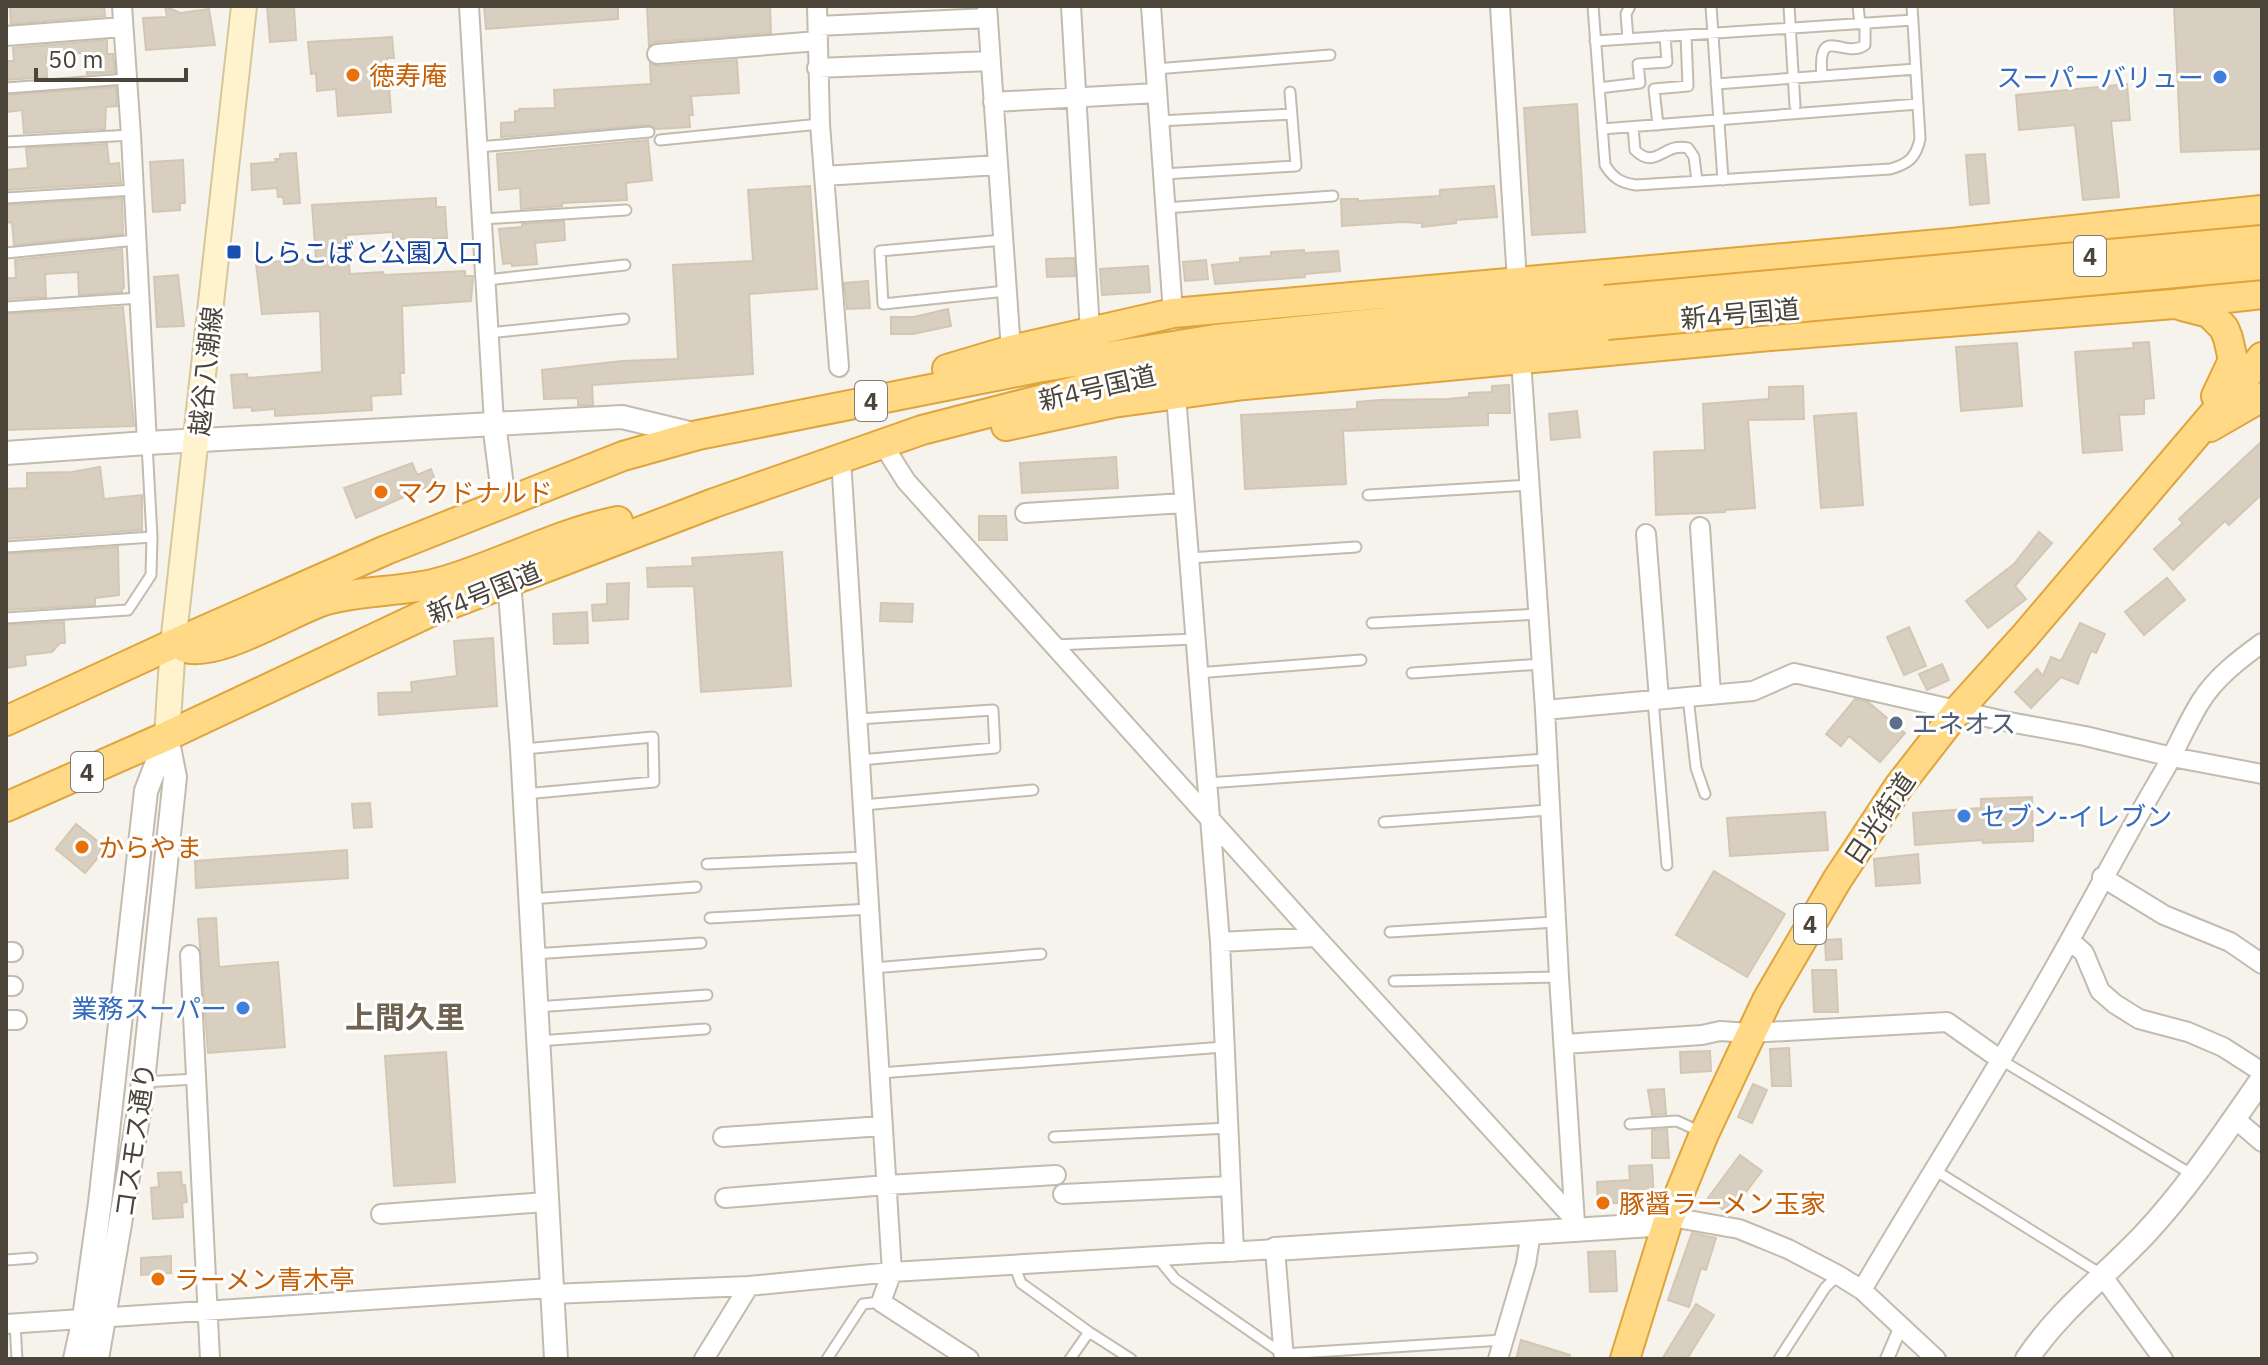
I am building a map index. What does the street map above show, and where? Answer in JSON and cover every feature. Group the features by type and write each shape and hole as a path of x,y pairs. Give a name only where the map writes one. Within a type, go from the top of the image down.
{"highway":[{"path":"2224,212 2262,197"},
{"path":"851,404 887,386 1011,350 1173,313 2015,236 2262,210"},
{"name":"新4号国道","path":"11,809 430,612 509,580 882,443 1113,381 1216,362 1606,312 2262,240"},
{"name":"新4号国道","path":"6,721 173,644 504,502 623,456 698,435 851,404 1037,368 1216,339 2262,265"},
{"path":"922,430 979,430 1113,403 1244,385 2262,294"},
{"path":"2174,304 2209,313 2224,328 2231,348 2233,360 2199,433"},
{"name":"日光街道","path":"1625,1359 1669,1221 1704,1134 1750,1033 1837,880 1899,786 1959,709 2262,357"},
{"name":"4","path":"2199,433 2262,397"},
{"path":"173,644 190,650 204,649 325,601 442,582 616,522 668,521"}],"main road":[{"name":"越谷八潮線","path":"167,736 173,644 244,6"}],"street":[{"path":"122,6 147,443"},
{"path":"469,6 494,423 504,502"},
{"path":"817,6 820,124 839,367"},
{"path":"1071,6 1090,332"},
{"path":"1151,6 1173,313"},
{"path":"1500,6 1517,281"},
{"path":"657,54 818,34 901,14 987,12 1011,350"},
{"path":"6,36 123,27"},
{"path":"817,68 991,61"},
{"path":"993,102 1157,93"},
{"path":"824,176 998,165"},
{"path":"2015,236 2022,316"},
{"path":"1754,260 1758,337"},
{"path":"1521,360 1575,1224"},
{"path":"1176,396 1220,942 1234,1252"},
{"path":"6,453 622,417 698,435"},
{"path":"882,443 906,481 1575,1224"},
{"path":"841,459 892,1272 881,1302 957,1356"},
{"path":"1025,513 1184,503"},
{"path":"1700,527 1711,694"},
{"path":"1646,534 1656,700"},
{"path":"509,580 525,794 556,1359"},
{"path":"1862,1290 2001,1060 2202,699 2235,663 2262,643"},
{"path":"1545,710 1753,691 1794,673 2004,721 2262,774"},
{"name":"コスモス通り","path":"75,1359 100,1203 128,881 146,791 167,736"},
{"name":"コスモス通り","path":"97,1359 143,1082 175,777 167,736"},
{"path":"2102,877 2164,915 2230,942 2262,964"},
{"path":"1220,942 1316,937"},
{"path":"2070,940 2084,953 2100,991 2115,1004 2139,1019 2172,1027 2223,1047 2262,1072"},
{"path":"190,955 199,1079 210,1359"},
{"path":"1564,1044 1702,1035 1720,1031 1750,1033 1947,1022 2001,1060"},
{"path":"2027,1359 2061,1314 2144,1234 2193,1175 2262,1079"},
{"path":"2234,1118 2262,1142"},
{"path":"723,1137 883,1126"},
{"path":"725,1198 1056,1175"},
{"path":"1063,1194 1231,1186"},
{"path":"381,1214 546,1202"},
{"path":"10,1323 551,1291 749,1286 892,1272 1531,1232 1575,1224 1669,1221 1739,1229 1788,1249 1862,1290 1936,1359"},
{"path":"1498,1359 1526,1264 1531,1232"},
{"path":"1275,1249 1284,1356"},
{"path":"2101,1274 2163,1359"},
{"path":"704,1359 749,1286"},
{"path":"1887,1359 1901,1326"}],"lane":[{"path":"1593,6 1605,165 1612,177 1625,184 1636,185 1904,166 1916,155 1920,139 1912,6"},
{"path":"1628,39 1626,14 1630,6"},
{"path":"1711,6 1723,180"},
{"path":"1789,6 1795,106"},
{"path":"1822,76 1820,59 1823,50 1838,44 1852,50 1865,45 1858,6"},
{"path":"1595,41 1913,20"},
{"path":"1658,125 1654,89 1688,86 1686,35"},
{"path":"1599,88 1640,83 1638,64 1667,62 1665,36"},
{"path":"1155,69 1330,55"},
{"path":"1716,84 1916,69"},
{"path":"6,88 126,79"},
{"path":"1163,174 1296,166 1290,92"},
{"path":"1602,129 1918,104"},
{"path":"1159,121 1292,114"},
{"path":"660,140 820,124"},
{"path":"1633,127 1635,150 1642,158 1652,159 1670,148 1688,148 1694,157 1697,181"},
{"path":"478,147 649,132"},
{"path":"6,142 131,135"},
{"path":"6,198 134,190"},
{"path":"1165,208 1333,196"},
{"path":"482,219 626,210"},
{"path":"6,253 136,240"},
{"path":"1003,240 880,251 883,304 1006,291"},
{"path":"486,280 625,265"},
{"path":"6,307 139,298"},
{"path":"489,333 624,319"},
{"path":"6,618 128,610 151,575 147,443"},
{"path":"1368,495 1530,485"},
{"path":"6,547 152,537"},
{"path":"1189,558 1356,547"},
{"path":"1372,623 1539,614"},
{"path":"1054,645 1195,639"},
{"path":"1197,673 1361,660"},
{"path":"1412,673 1542,664"},
{"path":"1688,697 1696,768 1705,794"},
{"path":"1656,700 1667,865"},
{"path":"858,719 993,710 995,748 860,760"},
{"path":"522,749 653,737 654,782 525,794"},
{"path":"1206,784 1547,759"},
{"path":"863,805 1033,790"},
{"path":"1384,822 1549,810"},
{"path":"707,864 866,857"},
{"path":"530,899 696,887"},
{"path":"710,918 870,909"},
{"path":"1390,932 1555,922"},
{"path":"533,954 701,943"},
{"path":"873,968 1041,954"},
{"path":"1394,981 1559,977"},
{"path":"536,1007 707,995"},
{"path":"538,1041 705,1029"},
{"path":"880,1073 1224,1047"},
{"path":"2001,1060 2193,1175"},
{"path":"143,1082 199,1079"},
{"path":"1630,1124 1677,1121 1704,1134"},
{"path":"1054,1137 1228,1128"},
{"path":"1933,1169 2101,1274"},
{"path":"1157,1257 1175,1279 1284,1356 1503,1340"},
{"path":"6,1260 32,1258"},
{"path":"1014,1265 1021,1283 1131,1359"},
{"path":"1779,1359 1825,1288 1838,1275"},
{"path":"827,1359 863,1304 881,1302"},
{"path":"10,1323 17,1359"},
{"path":"1070,1359 1089,1332"}],"building":[{"path":"104,6 105,16 11,24 10,7"},
{"path":"165,6 180,13 209,9 215,45 146,50 143,18 167,17"},
{"path":"267,6 294,6 296,40 270,42"},
{"path":"484,6 618,6 618,19 486,29"},
{"path":"647,6 770,6 771,33 656,42 649,46"},
{"name":"スーパーバリュー","path":"2174,6 2262,6 2262,149 2181,152"},
{"path":"392,37 394,58 387,58 391,112 338,116 336,89 317,91 316,73 311,74 308,42"},
{"path":"107,40 107,54 113,54 115,72 87,74 86,53 55,54 46,56 47,77 6,80 6,61 14,61 13,48"},
{"path":"737,60 739,93 691,96 693,115 689,115 690,127 656,129 648,125 501,137 501,123 515,122 515,111 555,108 554,90 651,84 650,63 658,66"},
{"path":"2127,84 2130,120 2111,121 2119,197 2083,200 2075,125 2019,130 2016,95"},
{"path":"116,87 117,106 106,107 105,129 24,133 22,110 6,112 6,95"},
{"path":"1577,104 1585,232 1532,235 1524,108"},
{"path":"648,140 652,180 626,183 627,200 562,203 562,206 521,209 520,188 499,190 497,154"},
{"path":"107,144 109,164 119,163 121,183 6,190 6,170 28,168 26,148"},
{"path":"296,153 300,203 284,204 283,197 278,197 277,188 252,190 251,164 276,162 280,154"},
{"path":"1985,154 1989,203 1970,205 1966,155"},
{"path":"183,160 185,203 180,203 180,210 153,212 150,162"},
{"path":"810,186 817,289 749,294 753,374 592,385 593,405 578,405 578,398 544,399 542,370 622,361 678,359 673,265 753,261 748,190"},
{"path":"1494,186 1497,217 1456,220 1456,223 1422,227 1422,223 1402,222 1342,226 1341,199 1358,201 1440,196 1440,190"},
{"path":"122,198 123,234 14,245 12,222 6,223 6,205"},
{"path":"436,198 436,207 445,207 447,238 393,239 393,232 346,235 350,274 465,271 465,276 473,276 471,301 402,306 404,373 400,373 401,394 371,396 372,410 275,416 275,409 252,411 252,407 234,408 231,375 247,374 248,378 322,372 320,311 262,314 256,263 316,259 312,205"},
{"path":"564,221 565,240 535,243 537,264 503,264 499,229"},
{"path":"122,249 122,292 79,295 78,272 45,274 46,297 6,299 6,278 16,278 15,260"},
{"path":"1304,250 1304,253 1338,251 1340,271 1215,284 1212,265 1240,262 1240,258 1271,256 1271,252"},
{"path":"1074,258 1075,276 1047,277 1046,259"},
{"path":"1206,260 1208,279 1185,281 1183,262"},
{"path":"1148,266 1150,292 1102,295 1100,269"},
{"path":"178,275 184,326 157,327 154,277"},
{"path":"868,281 870,308 847,309 844,283"},
{"path":"123,307 134,426 6,430 6,314"},
{"path":"948,309 951,326 913,334 891,334 891,317 914,317"},
{"path":"2149,342 2154,398 2144,399 2144,414 2119,415 2122,450 2083,453 2075,352 2134,348 2133,343"},
{"path":"2017,343 2022,406 1961,411 1956,347"},
{"path":"1509,385 1510,413 1488,413 1488,425 1343,431 1346,484 1245,489 1241,415 1357,409 1357,402 1380,400 1469,397 1469,393 1492,392 1492,386"},
{"path":"1803,386 1804,419 1748,420 1755,508 1656,515 1654,452 1705,450 1703,404 1769,399 1769,387"},
{"path":"1577,411 1580,437 1551,440 1549,414"},
{"path":"1856,413 1863,505 1821,508 1814,416"},
{"path":"2262,441 2262,494 2229,525 2225,521 2173,570 2154,549 2183,523 2179,519"},
{"path":"1116,457 1118,488 1022,493 1020,463"},
{"path":"412,463 417,475 431,469 436,483 356,518 344,488"},
{"path":"100,467 104,499 142,495 142,530 6,539 6,489 27,488 27,473 72,472"},
{"path":"979,516 1006,516 1007,540 979,540"},
{"path":"2039,532 2052,543 2015,586 2026,599 1988,628 1966,601 2014,564"},
{"path":"118,547 119,595 95,598 95,605 6,610 6,554"},
{"path":"782,552 791,686 701,692 694,586 648,587 647,568 693,566 692,558"},
{"path":"2167,578 2185,600 2144,635 2125,612"},
{"path":"629,583 628,619 593,621 592,605 607,604 607,584"},
{"path":"881,603 913,604 912,622 880,621"},
{"path":"587,612 588,643 554,644 553,614"},
{"path":"64,622 65,643 60,643 52,652 25,655 26,665 6,668 6,625"},
{"path":"2080,623 2105,634 2096,653 2091,651 2078,684 2061,677 2031,708 2015,692 2037,669 2043,676 2051,657 2061,661"},
{"path":"1909,627 1926,666 1904,675 1887,637"},
{"path":"493,638 497,706 379,715 378,693 412,692 411,682 457,676 454,641"},
{"path":"1942,664 1949,680 1927,690 1919,674"},
{"path":"1855,699 1868,702 1905,733 1880,762 1849,736 1841,746 1826,734"},
{"path":"2032,797 2033,841 1983,843 1982,840 1915,845 1913,813 1981,808 1981,799"},
{"path":"370,803 372,827 354,828 352,804"},
{"path":"1825,812 1828,850 1730,856 1727,818"},
{"path":"76,824 106,848 85,873 56,849"},
{"path":"347,850 348,878 196,888 195,861"},
{"path":"1918,854 1920,883 1876,886 1874,859"},
{"path":"1714,871 1785,914 1747,977 1676,935"},
{"name":"業務スーパー","path":"216,918 219,967 278,962 285,1047 208,1053 198,919"},
{"path":"1841,939 1842,959 1826,960 1825,940"},
{"path":"1812,970 1836,970 1838,1012 1814,1012"},
{"path":"1789,1048 1791,1086 1772,1086 1770,1049"},
{"path":"1710,1051 1711,1071 1681,1073 1680,1052"},
{"path":"446,1052 455,1182 394,1186 385,1056"},
{"path":"1753,1084 1767,1090 1752,1123 1738,1117"},
{"path":"1664,1089 1666,1114 1652,1115 1648,1090"},
{"path":"1667,1129 1669,1158 1652,1158 1652,1130"},
{"path":"1740,1155 1762,1171 1729,1214 1708,1198"},
{"path":"1652,1165 1654,1201 1598,1204 1597,1182 1630,1180 1629,1166"},
{"path":"181,1172 187,1202 182,1203 183,1217 153,1219 151,1188 159,1187 158,1173"},
{"path":"1692,1233 1716,1238 1706,1270 1701,1268 1689,1307 1668,1300"},
{"path":"1615,1251 1617,1291 1590,1292 1588,1252"},
{"path":"171,1256 171,1273 141,1275 141,1258"},
{"path":"1696,1304 1714,1315 1687,1359 1662,1359"},
{"path":"1521,1340 1570,1355 1569,1359 1516,1359"}],"place":[{"name":"徳寿庵","path":"353,75"},
{"name":"スーパーバリュー","path":"2220,77"},
{"name":"しらこばと公園入口","path":"234,252"},
{"name":"マクドナルド","path":"381,492"},
{"name":"エネオス","path":"1896,723"},
{"name":"セブン-イレブン","path":"1964,816"},
{"name":"からやま","path":"82,847"},
{"name":"業務スーパー","path":"243,1008"},
{"name":"豚醤ラーメン玉家","path":"1603,1203"},
{"name":"ラーメン青木亭","path":"158,1279"}],"district":[{"name":"上間久里","path":"405,1016"}]}
